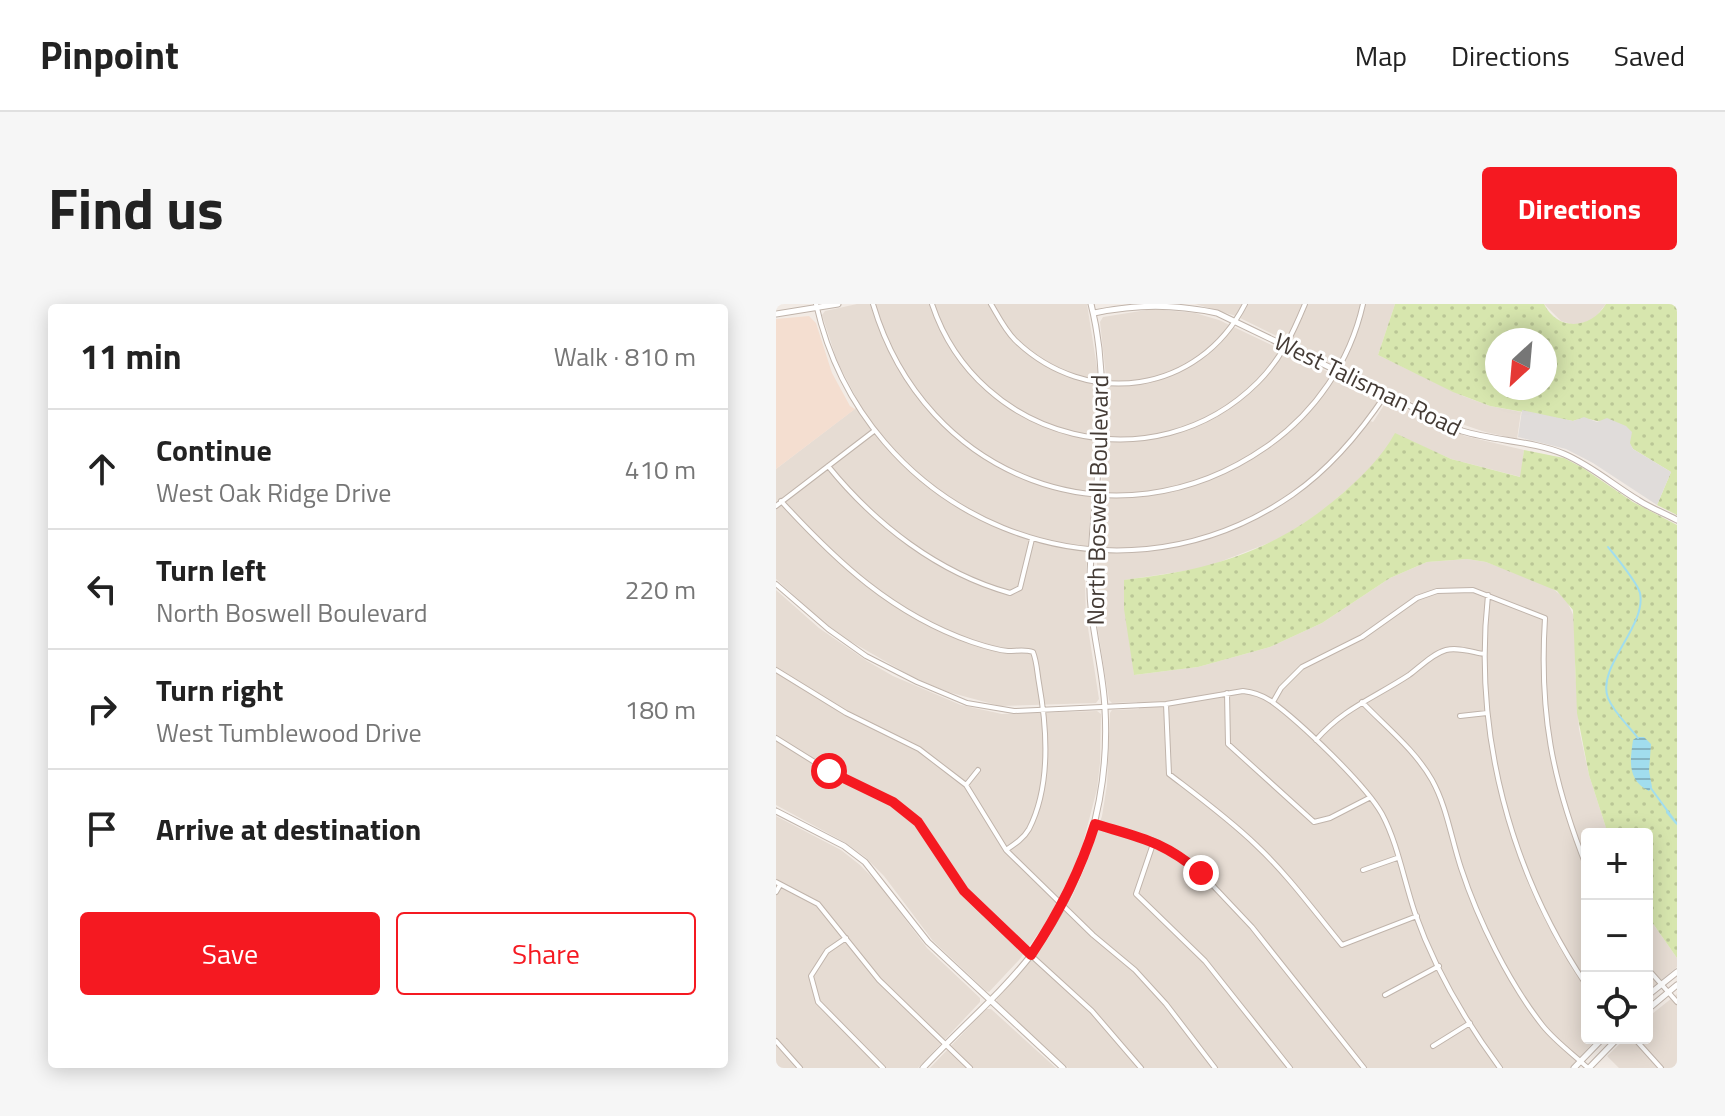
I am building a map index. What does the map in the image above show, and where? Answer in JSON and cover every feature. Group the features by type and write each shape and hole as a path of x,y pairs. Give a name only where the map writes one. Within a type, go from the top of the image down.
{"street":[{"path":"776,314 838,304"},
{"path":"873,304 889,348 916,394 967,446 994,464 1026,479 1059,489 1127,496 1167,490 1227,470 1278,438 1299,420 1338,370 1351,344 1363,304"},
{"path":"932,304 957,355 996,398 1042,425 1101,439 1153,436 1205,419 1243,395 1258,382 1286,345 1305,304"},
{"path":"991,304 1013,339 1037,358 1065,374 1102,384 1142,381 1179,371 1194,363 1236,321 1245,304"},
{"name":"North Boswell Boulevard","path":"923,1068 1031,955 1077,876 1095,824 1105,757 1105,707 1090,600 1102,384 1091,304"},
{"name":"West Talisman Road","path":"1094,313 1176,305 1217,313 1462,431 1565,455 1594,470 1640,502 1677,520"},
{"path":"816,306 833,361 853,400 874,431 907,467 941,494 995,525 1032,539 1091,550 1166,545 1206,536 1256,516 1291,496 1329,465 1365,425 1386,394"},
{"path":"874,431 778,504 835,558 907,611 956,636 988,647 1033,652 1044,709 1045,761 1040,792 1028,829 1022,839 1006,850"},
{"path":"828,466 866,509 902,538 944,564 991,587 1010,593 1020,588 1032,539"},
{"path":"776,584 848,644 917,682 967,703 1014,711 1166,704 1227,693 1252,692 1273,702 1357,782 1381,813 1417,916 1439,966 1470,1023 1500,1068"},
{"path":"1273,702 1292,674 1362,637 1417,598 1449,589 1473,590 1545,618 1542,656 1551,753 1562,802 1581,852"},
{"path":"1488,595 1484,654 1491,752 1522,861 1541,908 1581,976"},
{"path":"1315,741 1333,720 1446,650 1484,654"},
{"path":"776,670 846,713 919,749 966,785 1006,850 1135,970 1166,1004 1215,1068"},
{"path":"1227,693 1228,744 1314,822 1330,818 1369,798"},
{"path":"1362,702 1415,755 1432,780 1442,802 1461,869 1489,934 1513,980 1544,1027 1588,1068 1612,1044"},
{"path":"1166,704 1166,766 1169,774 1258,847 1342,945 1417,916"},
{"path":"1460,716 1487,713"},
{"path":"776,738 829,771 905,810 918,822 978,907 1092,1011 1141,1068"},
{"path":"966,785 978,770"},
{"path":"776,811 844,846 865,862 928,942 1063,1068"},
{"path":"1095,824 1154,841 1177,853 1224,895 1364,1068"},
{"path":"1154,841 1136,894 1205,961 1290,1068"},
{"path":"1363,870 1397,858"},
{"path":"776,892 778,884 818,904 894,997 970,1068"},
{"path":"846,938 827,951 811,976 818,1002 883,1068"},
{"path":"1385,995 1439,966"},
{"path":"1651,972 1677,1002"},
{"path":"1653,991 1677,972"},
{"path":"1653,1005 1677,985"},
{"path":"1433,1046 1470,1023"},
{"path":"776,1041 800,1068"},
{"path":"1574,1068 1597,1044"},
{"path":"1639,1044 1661,1068"}],"shaded area":[{"path":"857,304 1087,304 1098,374 1098,417 1085,585 1086,615 1099,699 1096,703 1000,706 948,692 916,679 850,641 823,622 776,579 776,469 860,405 837,361 822,315 825,311"},
{"path":"1195,304 1395,304 1378,355 1463,396 1490,406 1521,412 1517,439 1444,418 1236,316"},
{"path":"1544,304 1606,304 1593,320 1574,325 1561,321"},
{"path":"1153,309 1195,313 1219,320 1379,396 1381,400 1368,420 1373,422 1386,402 1390,402 1465,436 1524,450 1521,477 1451,459 1395,434 1387,449 1364,475 1322,511 1282,538 1204,568 1125,580 1134,675 1198,667 1270,647 1322,623 1390,578 1427,562 1467,559 1486,562 1549,586 1566,599 1575,619 1579,729 1589,775 1606,828 1581,828 1581,1044 1592,1044 1570,1068 1068,1068 997,1002 996,998 1044,943 1072,897 1084,869 1102,816 1107,785 1110,713 1112,710 1139,709 1137,702 1112,703 1109,700 1097,624 1097,544 1108,395 1100,322 1103,317"},
{"path":"809,316 816,323 832,373 850,406 855,409 776,469 776,319"},
{"path":"1522,410 1573,421 1584,417 1597,422 1607,418 1626,426 1632,432 1630,443 1633,449 1671,472 1657,505 1566,449 1518,437"},
{"path":"776,590 819,628 867,661 893,676 961,705 1002,714 1097,711 1101,714 1097,789 1080,855 1048,920 1019,960 989,992 933,941 884,876 865,857 846,843 776,805"},
{"path":"776,816 841,850 860,865 877,882 927,948 980,998 980,1002 918,1068 776,1068"},
{"path":"1653,924 1677,958 1677,967 1653,987"},
{"path":"1677,994 1677,1068 1619,1068 1607,1056 1620,1044 1653,1044 1653,1013"},
{"path":"986,1009 991,1009 1056,1068 930,1068"}],"green space":[{"path":"1395,304 1544,304 1557,319 1575,324 1592,318 1606,304 1677,304 1677,515 1657,505 1671,472 1633,449 1622,435 1607,425 1590,419 1573,421 1490,406 1453,392 1378,355"},
{"path":"1395,433 1451,459 1520,477 1524,450 1564,458 1633,502 1677,525 1677,958 1653,924 1653,828 1606,828 1589,775 1577,713 1573,610 1557,591 1486,562 1467,559 1427,562 1390,578 1322,623 1270,647 1198,667 1134,675 1124,609 1124,580 1214,564 1267,544 1318,513 1343,493"}],"water":[{"path":"1644,737 1651,744 1649,771 1652,787 1649,791 1633,776 1631,755 1633,740"}],"waterway":[{"path":"1608,547 1640,593 1636,619 1609,673 1606,686 1611,704 1638,738"},
{"path":"1650,787 1677,824"},
{"path":"1667,812 1676,823"}],"route":[{"path":"829,771 905,810 933,842 964,891 1031,955 1077,876 1095,824 1154,841 1177,853 1201,873"}]}
